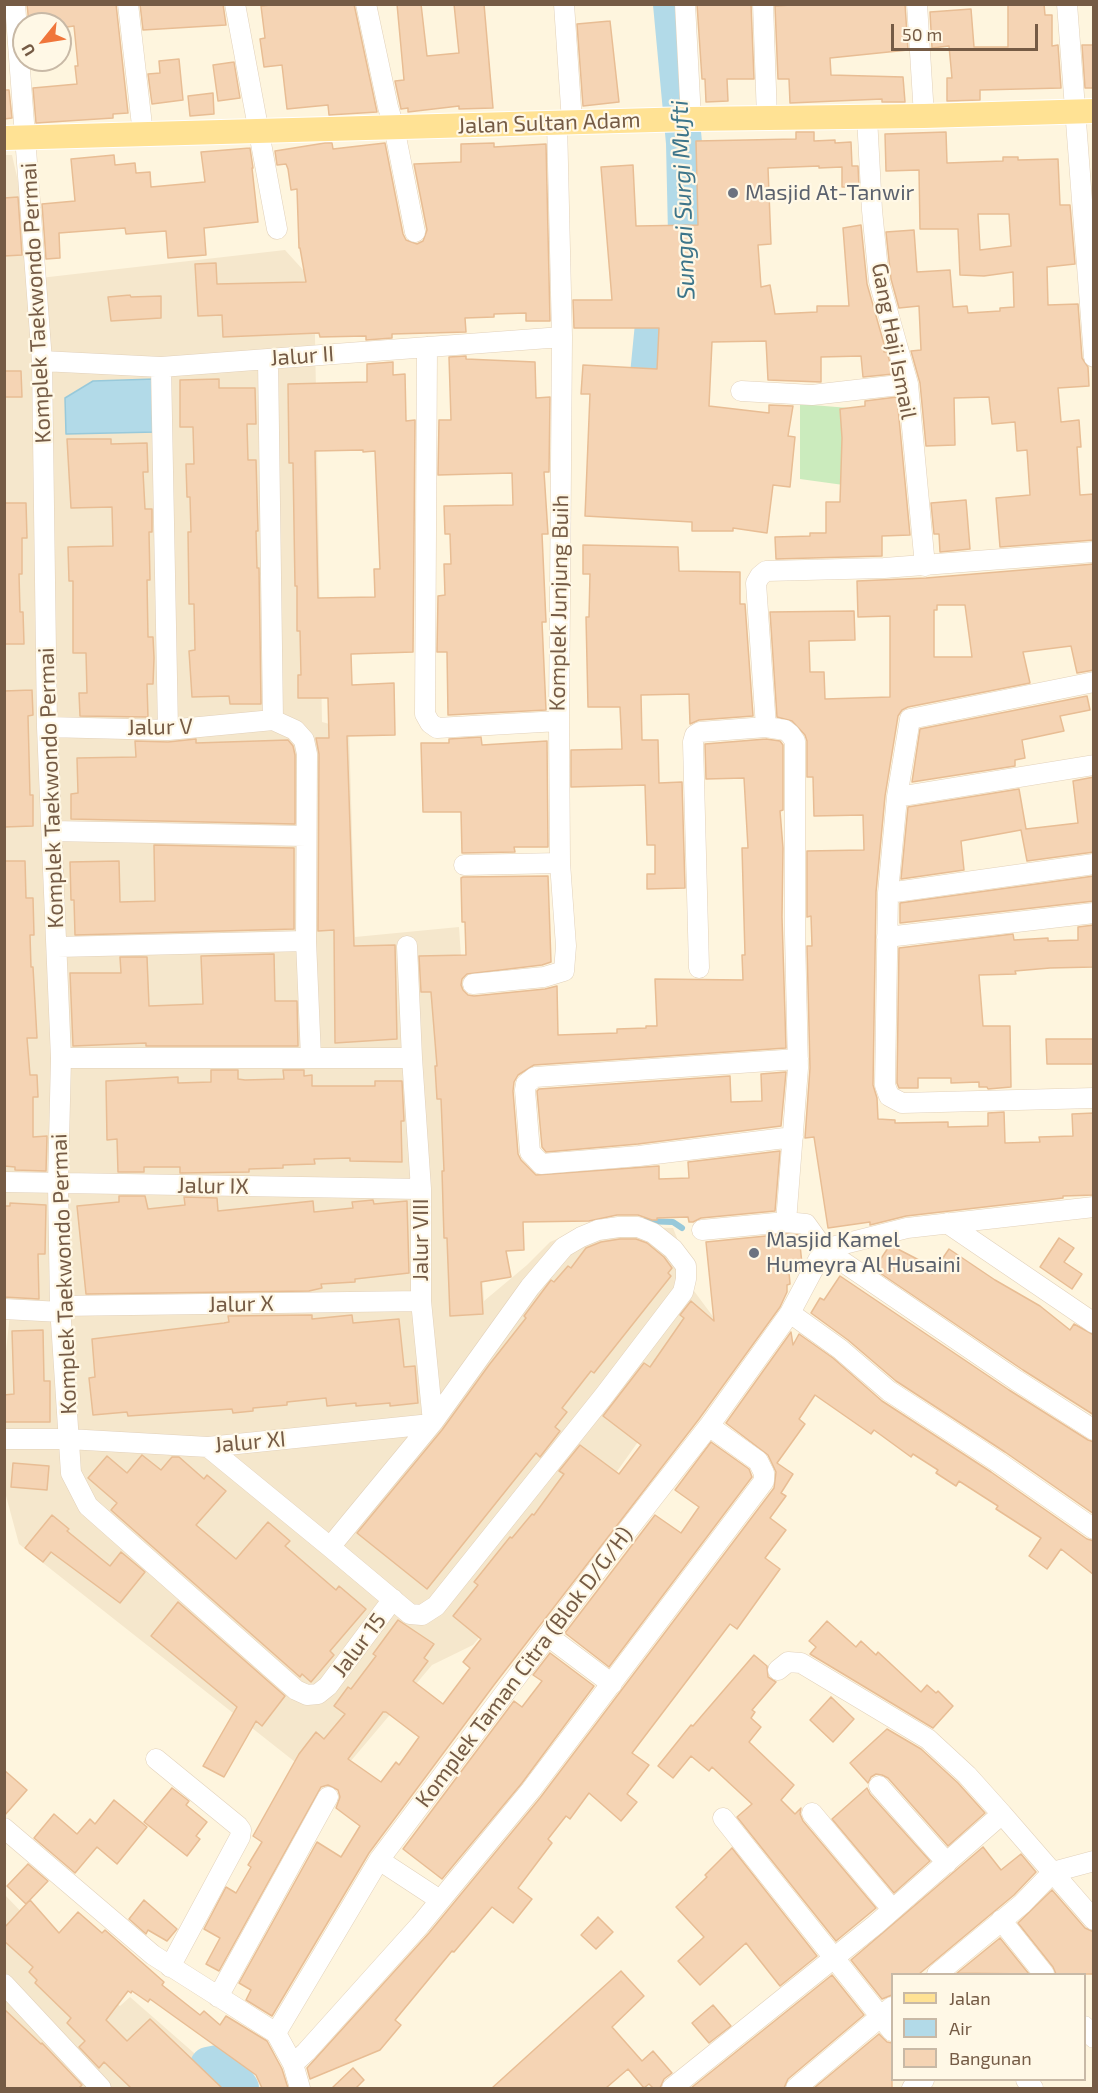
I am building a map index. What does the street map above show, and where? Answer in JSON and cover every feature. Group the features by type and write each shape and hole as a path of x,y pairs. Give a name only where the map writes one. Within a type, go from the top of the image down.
{"main road":[{"name":"Jalan Sultan Adam","path":"16,137 682,119 924,116 1085,111"}],"street":[{"name":"Komplek Taekwondo Permai","path":"15,4 16,137 42,361 47,727 61,1058 58,1184 60,1309 68,1404 68,1439"},
{"path":"128,4 143,134"},
{"path":"235,4 277,229"},
{"path":"366,4 415,232"},
{"name":"Komplek Junjung Buih","path":"428,347 425,714 430,723 437,728 559,721 565,122 564,4"},
{"path":"682,119 685,4"},
{"path":"763,4 767,118"},
{"path":"917,4 924,116"},
{"path":"1067,4 1085,111 1094,357"},
{"name":"Gang Haji Ismail","path":"867,117 872,210 879,281 908,384 925,566"},
{"name":"Jalur II","path":"42,361 161,367 562,337"},
{"path":"268,359 273,720 296,730 304,740 307,754 306,941 311,1058"},
{"path":"161,367 168,730"},
{"path":"741,391 812,395 908,384"},
{"path":"766,727 756,583 766,571 925,566 1094,552"},
{"path":"1094,682 910,719 897,797 888,893 885,1085 889,1096 902,1103 1094,1098"},
{"name":"Jalur V","path":"47,727 168,730 273,720"},
{"path":"473,984 543,977 564,971 566,946 560,863 559,721"},
{"path":"699,968 693,742 695,735 700,732 766,727 785,730 795,741 795,934 798,1059 786,1222"},
{"path":"897,797 1094,765"},
{"path":"52,831 306,836"},
{"path":"464,865 560,863"},
{"path":"888,893 1094,864"},
{"path":"887,937 1094,913"},
{"path":"57,946 306,941"},
{"name":"Jalur VIII","path":"407,946 421,1189 421,1301 432,1423"},
{"path":"61,1058 412,1058"},
{"path":"793,1137 639,1156 541,1164 530,1152 525,1090 526,1084 535,1077 798,1059"},
{"name":"Jalur IX","path":"4,1182 421,1189"},
{"path":"825,1250 907,1228 1094,1206"},
{"path":"702,1230 786,1222 806,1224 825,1250 1016,1380 1094,1430"},
{"path":"947,1223 1094,1323"},
{"name":"Jalur 15","path":"68,1439 71,1473 88,1506 296,1690 307,1695 318,1694 328,1686 393,1599 410,1614 422,1615 436,1606 603,1397 683,1292 686,1266 673,1249 653,1233 638,1227 598,1230 580,1237 564,1247 530,1287 432,1423"},
{"name":"Komplek Taman Citra (Blok D/G/H)","path":"290,2049 379,1860 709,1426 790,1313 825,1250"},
{"name":"Jalur X","path":"4,1309 421,1301"},
{"path":"790,1313 840,1349 889,1391 998,1462 1094,1529"},
{"path":"330,1547 432,1423"},
{"name":"Jalur XI","path":"4,1439 68,1439 208,1446 432,1423"},
{"path":"290,2049 440,1900 531,1790 764,1481 764,1473 758,1461 709,1426"},
{"path":"208,1446 393,1599"},
{"path":"548,1636 612,1684"},
{"path":"778,1670 788,1662 801,1663 928,1738 967,1775 1094,1920"},
{"path":"156,1759 241,1830 240,1838 170,1967"},
{"path":"879,1786 947,1863"},
{"path":"219,1997 328,1797"},
{"path":"812,1813 892,1909"},
{"path":"672,2088 834,1959 1002,1814"},
{"path":"723,1818 834,1959 888,2018 796,2088"},
{"path":"4,1828 97,1909 170,1967 219,1997 290,2049 300,2088"},
{"path":"379,1860 440,1900"},
{"path":"943,1973 1022,1904 1053,1872 1094,1861"},
{"path":"1001,1920 1043,1973"},
{"path":"4,1984 101,2088"}],"shaded area":[{"path":"4,155 12,155 40,278 285,250 314,282 322,722 349,729 355,937 459,927 484,1301 527,1265 550,1242 588,1226 673,1228 685,1258 694,1291 720,1326 606,1487 473,1645 432,1665 328,1788 19,1544 5,1492 4,1371 10,1313 4,1314"},
{"path":"4,1894 85,1978 120,2006 130,1997 234,2088 5,2088"}],"green space":[{"path":"800,404 849,408 858,487 800,479"}],"water":[{"path":"155,379 156,432 66,434 65,398 93,381"}],"building":[{"path":"27,4 116,4 128,113 113,114 113,118 36,123 33,88 77,84 75,66 78,66 72,12 28,12"},
{"path":"140,4 223,4 226,25 143,30"},
{"path":"354,4 377,112 329,115 328,105 287,109 282,65 264,67 260,39 265,38 261,6"},
{"path":"397,4 421,4 427,56 459,53 454,4 484,4 493,108 459,109 459,106 408,112 408,108 401,109 395,81 404,80"},
{"path":"697,4 751,4 754,79 727,79 728,101 706,102 705,79 702,79"},
{"path":"905,4 908,50 830,58 831,75 903,77 905,102 882,102 882,99 790,103 789,79 778,79 775,6"},
{"path":"1008,4 1044,4 1045,15 1052,15 1052,46 1058,45 1061,88 980,90 980,100 947,101 947,78 952,78 949,46 932,48 930,12 971,9 974,47 1008,47"},
{"path":"610,21 619,102 583,106 577,24"},
{"path":"1082,45 1094,45 1094,88 1085,88"},
{"path":"179,59 183,100 152,104 148,74 160,73 159,61"},
{"path":"234,62 240,98 218,101 213,65"},
{"path":"4,90 9,90 12,118 4,119"},
{"path":"213,93 214,114 190,116 188,96"},
{"path":"796,132 814,132 814,141 851,142 852,166 858,166 859,187 842,187 842,167 768,168 771,244 758,245 761,287 770,285 775,314 817,312 817,306 849,306 843,228 861,225 867,284 884,344 884,352 887,352 893,374 863,377 861,356 821,357 821,382 768,380 766,341 712,342 709,406 769,413 769,405 793,406 788,436 795,437 790,487 773,485 767,533 733,528 733,531 692,531 692,522 585,516 590,394 581,394 583,365 657,369 659,328 574,328 573,300 612,300 601,167 633,165 636,226 698,225 696,141 796,139"},
{"path":"946,132 947,163 1003,161 1003,157 1018,157 1018,160 1058,159 1060,205 1070,205 1075,264 1047,267 1048,305 1078,304 1082,358 1088,367 1089,386 1058,388 1061,422 1079,420 1081,447 1077,447 1080,495 1094,494 1094,540 1000,547 996,498 1030,495 1027,450 1017,451 1015,422 992,424 989,397 954,398 955,445 926,446 920,383 911,351 921,350 919,306 899,308 891,279 886,232 914,230 917,272 950,270 953,307 967,306 968,313 1000,311 1000,308 1014,307 1013,272 984,276 960,275 958,229 920,229 919,170 886,171 885,134","holes":["978,214 1009,214 1011,246 980,250"]},
{"path":"332,143 333,149 385,143 403,234 406,240 417,244 423,241 427,230 414,164 461,162 461,144 494,143 494,147 546,144 550,321 526,321 526,313 494,314 494,317 465,318 466,332 392,334 392,338 366,340 366,336 320,337 319,333 223,337 222,315 198,316 195,264 216,263 217,284 306,282 299,248 297,189 291,190 286,164 277,165 275,151"},
{"path":"250,148 258,222 204,228 206,255 168,258 166,231 126,234 125,228 59,233 60,258 46,259 42,204 75,201 71,159 114,155 115,165 135,163 136,173 150,172 151,187 205,182 201,152"},
{"path":"18,197 22,255 4,256 4,198"},
{"path":"130,295 131,297 161,296 161,318 111,321 108,297"},
{"path":"466,356 466,359 535,362 536,398 550,397 549,472 544,472 548,534 542,534 546,622 542,622 546,710 448,715 447,652 437,652 438,596 445,595 444,564 451,564 450,534 445,534 444,506 513,505 512,473 438,475 439,420 451,420 449,357"},
{"path":"393,362 393,375 405,374 406,421 415,420 413,652 351,654 352,685 394,683 395,735 347,736 354,946 395,945 397,1039 335,1043 334,930 318,931 319,754 316,738 329,738 328,698 298,698 298,675 301,675 300,631 297,631 293,463 289,463 288,384 367,382 367,364","holes":["363,450 363,452 375,451 380,569 374,569 375,597 318,598 315,451"]},
{"path":"4,371 21,371 22,397 4,397"},
{"path":"219,379 219,388 255,388 256,424 247,424 248,460 256,460 261,704 230,704 229,696 192,697 189,651 195,650 194,604 189,604 188,532 191,532 186,464 194,464 193,427 180,427 180,380"},
{"path":"897,397 910,535 882,536 882,556 776,559 775,537 826,533 826,502 840,502 842,438 840,409 865,406 865,401"},
{"path":"67,439 111,439 111,444 147,443 148,472 143,472 145,509 152,509 152,532 149,532 150,580 147,580 148,637 153,637 154,658 153,684 147,684 148,717 80,716 79,693 87,693 86,653 73,653 73,581 69,581 68,547 113,546 112,507 71,508"},
{"path":"966,500 970,549 940,552 939,534 934,534 931,503"},
{"path":"4,503 26,503 27,538 22,538 22,574 19,574 24,644 4,644"},
{"path":"583,545 678,547 679,571 740,572 740,604 745,604 753,716 699,720 690,724 689,694 641,695 642,740 658,740 659,783 682,782 685,888 647,889 647,874 655,874 655,845 647,845 645,785 571,787 571,750 622,749 620,707 588,707 586,617 589,617 590,574 583,574"},
{"path":"1094,564 1094,670 1077,673 1071,646 1023,652 1030,683 908,707 898,716 885,796 876,892 873,1085 877,1098 878,1119 895,1120 895,1123 948,1122 948,1127 988,1126 988,1113 1004,1112 1005,1143 1040,1142 1039,1137 1073,1136 1072,1114 1094,1113 1094,1195 1063,1196 1063,1198 906,1216 870,1225 870,1222 828,1228 814,1137 805,1138 810,1068 807,946 812,946 811,916 807,917 807,851 864,850 863,815 814,816 813,777 807,777 805,735 792,721 777,717 770,612 854,611 855,640 809,641 810,672 824,672 825,699 890,697 890,616 858,617 857,581 926,578","holes":["937,605 965,605 972,657 934,657 934,610 937,610"]},
{"path":"32,690 33,715 28,716 33,826 4,827 4,691"},
{"path":"1087,696 1090,710 1060,716 1064,731 1022,740 1025,758 1015,760 1015,766 912,782 920,729"},
{"path":"481,737 482,745 547,741 548,847 514,847 515,852 462,853 461,812 423,812 421,743 449,743 449,739"},
{"path":"196,739 196,743 288,740 293,746 295,755 295,824 71,819 71,794 78,793 77,758 136,757 135,741 168,742"},
{"path":"766,739 780,741 783,745 783,810 780,811 783,848 782,917 786,1048 534,1065 518,1075 513,1091 518,1154 536,1175 659,1166 659,1179 689,1178 688,1162 780,1151 775,1211 701,1218 693,1222 689,1222 688,1217 652,1220 638,1215 617,1215 589,1221 523,1222 524,1250 506,1251 511,1277 481,1282 483,1314 450,1316 447,1238 444,1238 441,1099 437,1099 435,1066 437,1066 431,992 421,992 419,956 466,955 465,922 462,922 461,878 548,876 551,962 467,974 462,979 461,985 468,995 557,986 558,1035 617,1033 617,1029 657,1026 655,979 743,980 742,955 745,955 742,848 748,848 744,778 706,779 705,744"},
{"path":"1094,777 1094,852 1027,861 1021,830 961,841 964,870 901,879 908,807 1019,789 1026,829 1078,823 1073,781"},
{"path":"154,845 294,848 294,929 75,935 70,862 119,861 120,902 155,901"},
{"path":"4,861 25,861 26,898 33,898 34,935 30,935 37,1038 27,1038 30,1075 37,1075 38,1097 33,1097 33,1137 47,1136 46,1171 15,1170 15,1167 4,1166"},
{"path":"1094,876 1094,901 900,923 900,903"},
{"path":"1094,925 1094,967 1050,968 1015,971 1016,974 979,975 983,1026 1010,1026 1011,1087 988,1089 979,1087 979,1082 951,1083 951,1078 918,1078 918,1088 899,1088 897,1083 899,948 1013,934 1014,940 1048,938 1048,941 1078,940 1078,927"},
{"path":"274,954 275,1001 297,1001 298,1046 146,1046 146,1043 73,1046 70,973 121,973 120,957 147,957 149,1006 203,1004 201,956"},
{"path":"1046,1039 1094,1039 1094,1064 1047,1064"},
{"path":"211,1070 238,1070 238,1079 245,1080 284,1079 283,1070 304,1070 304,1076 312,1075 312,1086 375,1086 375,1081 402,1081 404,1121 401,1121 402,1162 350,1161 350,1158 314,1159 315,1164 249,1169 249,1172 180,1173 180,1167 144,1167 144,1172 118,1172 117,1139 107,1140 106,1081 178,1077 178,1083 211,1082"},
{"path":"786,1072 781,1126 638,1144 546,1152 542,1147 537,1091 539,1089 730,1076 731,1102 762,1101 761,1074"},
{"path":"119,1196 145,1196 148,1209 185,1205 184,1197 217,1198 218,1211 313,1201 314,1212 353,1208 352,1202 373,1200 374,1204 407,1201 409,1273 355,1279 355,1282 321,1284 322,1288 309,1291 86,1294 77,1206 119,1202"},
{"path":"10,1203 46,1205 45,1254 38,1254 39,1299 4,1297 4,1206 10,1206"},
{"path":"786,1234 799,1235 802,1264 799,1270 789,1272 790,1284 787,1285 787,1292 780,1307 699,1419 494,1685 369,1853 272,2016 246,2000 251,1990 239,1983 317,1842 341,1857 360,1826 336,1808 340,1797 338,1790 328,1785 321,1787 219,1971 206,1964 220,1938 204,1929 226,1887 236,1893 251,1867 248,1865 262,1842 253,1836 299,1754 316,1732 324,1739 345,1714 334,1706 348,1687 351,1689 376,1656 373,1654 398,1620 434,1644 424,1658 428,1661 413,1681 443,1704 470,1668 463,1662 481,1639 453,1616 478,1585 474,1582 510,1537 512,1538 532,1514 534,1515 564,1474 559,1471 580,1445 619,1474 641,1445 603,1416 644,1363 650,1367 684,1318 680,1315 691,1301 714,1321 706,1242","holes":["383,1712 419,1737 399,1765 396,1762 381,1782 348,1759"]},
{"path":"1059,1238 1074,1248 1064,1262 1082,1274 1072,1289 1040,1267"},
{"path":"636,1239 647,1243 664,1257 672,1268 668,1273 671,1276 594,1373 591,1371 562,1408 567,1412 555,1427 560,1431 540,1457 536,1453 427,1589 357,1533 442,1430 526,1318 524,1316 551,1280 554,1282 568,1266 571,1268 586,1248 601,1242"},
{"path":"890,1245 919,1260 932,1274 949,1249 995,1280 1040,1306 1070,1330 1074,1324 1094,1335 1094,1415 874,1269"},
{"path":"840,1276 1009,1390 1094,1442 1094,1514 1005,1452 896,1381 848,1340 811,1313 820,1298 824,1300"},
{"path":"312,1315 312,1319 352,1315 353,1323 399,1319 404,1367 415,1366 418,1403 390,1406 390,1403 356,1406 356,1403 327,1406 326,1398 287,1402 287,1405 253,1408 253,1411 233,1413 232,1409 128,1416 127,1412 93,1415 89,1378 95,1377 92,1339 224,1323 229,1322 228,1316"},
{"path":"43,1330 44,1381 50,1381 50,1422 4,1422 4,1395 14,1394 12,1331"},
{"path":"791,1332 793,1345 799,1334 833,1358 882,1401 991,1472 1087,1539 1094,1541 1094,1575 1061,1549 1047,1569 1029,1556 1041,1538 996,1509 998,1506 959,1481 956,1486 936,1473 938,1470 913,1454 911,1457 874,1430 871,1434 815,1395 799,1419 805,1424 777,1463 793,1474 781,1493 786,1496 770,1518 786,1530 765,1558 780,1569 737,1629 730,1624 632,1753 649,1765 627,1794 637,1802 621,1821 589,1793 570,1819 566,1816 548,1839 552,1843 518,1888 532,1899 513,1923 492,1907 395,2020 401,2025 380,2050 310,2079 307,2068 429,1933 540,1798 774,1488 776,1472 768,1455 726,1423"},
{"path":"711,1442 749,1469 752,1477 609,1667 565,1633 655,1515 681,1533 699,1507 675,1490"},
{"path":"142,1455 161,1470 172,1457 179,1457 204,1479 207,1475 226,1491 196,1525 236,1559 268,1522 290,1541 285,1546 336,1590 339,1586 366,1609 330,1651 334,1655 311,1682 302,1674 300,1677 111,1510 117,1503 88,1478 107,1456 127,1473"},
{"path":"13,1463 49,1466 47,1490 11,1487"},
{"path":"52,1515 69,1529 67,1531 110,1566 121,1552 145,1572 120,1603 51,1552 43,1562 25,1548"},
{"path":"178,1602 285,1696 262,1726 256,1721 224,1777 203,1766 237,1707 151,1636"},
{"path":"827,1621 856,1647 861,1641 876,1655 878,1652 921,1692 927,1685 936,1693 938,1691 953,1706 933,1728 810,1654 816,1647 809,1641"},
{"path":"550,1653 594,1686 522,1783 442,1879 403,1849 514,1701 522,1707 542,1681 533,1675"},
{"path":"754,1655 767,1666 768,1677 776,1682 752,1710 755,1712 751,1718 761,1727 749,1742 794,1785 781,1800 795,1814 801,1808 800,1814 803,1821 876,1908 836,1941 737,1817 752,1804 712,1767 709,1771 691,1756 673,1778 658,1766 691,1725 693,1726"},
{"path":"831,1697 854,1719 833,1742 810,1720"},
{"path":"887,1729 921,1749 958,1783 985,1813 948,1846 888,1778 876,1774 868,1783 850,1763"},
{"path":"4,1770 27,1790 4,1816"},
{"path":"172,1788 189,1801 186,1805 207,1822 196,1836 200,1839 187,1856 144,1822"},
{"path":"867,1788 930,1861 894,1893 832,1819"},
{"path":"114,1800 147,1827 117,1864 97,1847 75,1873 34,1838 54,1814 77,1834 90,1819 95,1824"},
{"path":"983,1847 1001,1870 1021,1854 1036,1872 1014,1895 920,1973 891,1973 891,1995 882,1999 851,1960"},
{"path":"732,1848 817,1956 780,1986 746,1943 700,1985 678,1961 704,1937 676,1907 707,1877 705,1875"},
{"path":"28,1864 48,1881 26,1904 7,1886"},
{"path":"1052,1890 1085,1928 1094,1932 1094,1974 1056,1973 1018,1923"},
{"path":"30,1900 59,1933 78,1912 102,1933 105,1930 164,1982 162,1985 200,2015 204,2011 220,2025 226,2016 267,2041 282,2069 288,2088 262,2088 256,2075 150,1999 148,2002 132,1991 131,1993 128,1991 106,2020 127,2041 150,2019 222,2088 131,2088 104,2062 99,2068 79,2047 85,2041 67,2023 71,2018 35,1983 37,1980 29,1972 33,1967 4,1941 4,1928"},
{"path":"144,1900 177,1929 167,1941 148,1930 146,1934 129,1919"},
{"path":"598,1917 613,1932 596,1949 581,1935"},
{"path":"1000,1938 1028,1973 957,1973"},
{"path":"621,1971 644,1996 612,2027 642,2061 653,2051 672,2073 664,2079 660,2088 653,2088 649,2084 644,2088 628,2069 606,2088 492,2088"},
{"path":"832,1975 864,2015 788,2079 784,2088 691,2088"},
{"path":"713,2005 731,2026 709,2043 692,2023"},
{"path":"4,2009 42,2043 82,2085 79,2088 4,2088"},
{"path":"879,2034 891,2043 892,2088 814,2088"},
{"path":"353,2068 364,2080 356,2088 332,2088"}],"waterway":[{"name":"Sungai Surgi Mufti","path":"664,390 648,375 653,324 688,325 684,143 671,4"},
{"path":"643,1221 673,1222 682,1228"},
{"path":"208,2065 218,2063 241,2088"},
{"path":"199,2073 208,2065"}],"place":[{"name":"Masjid At-Tanwir","path":"733,193"},
{"name":"Masjid Kamel Humeyra Al Husaini","path":"754,1253"}]}
